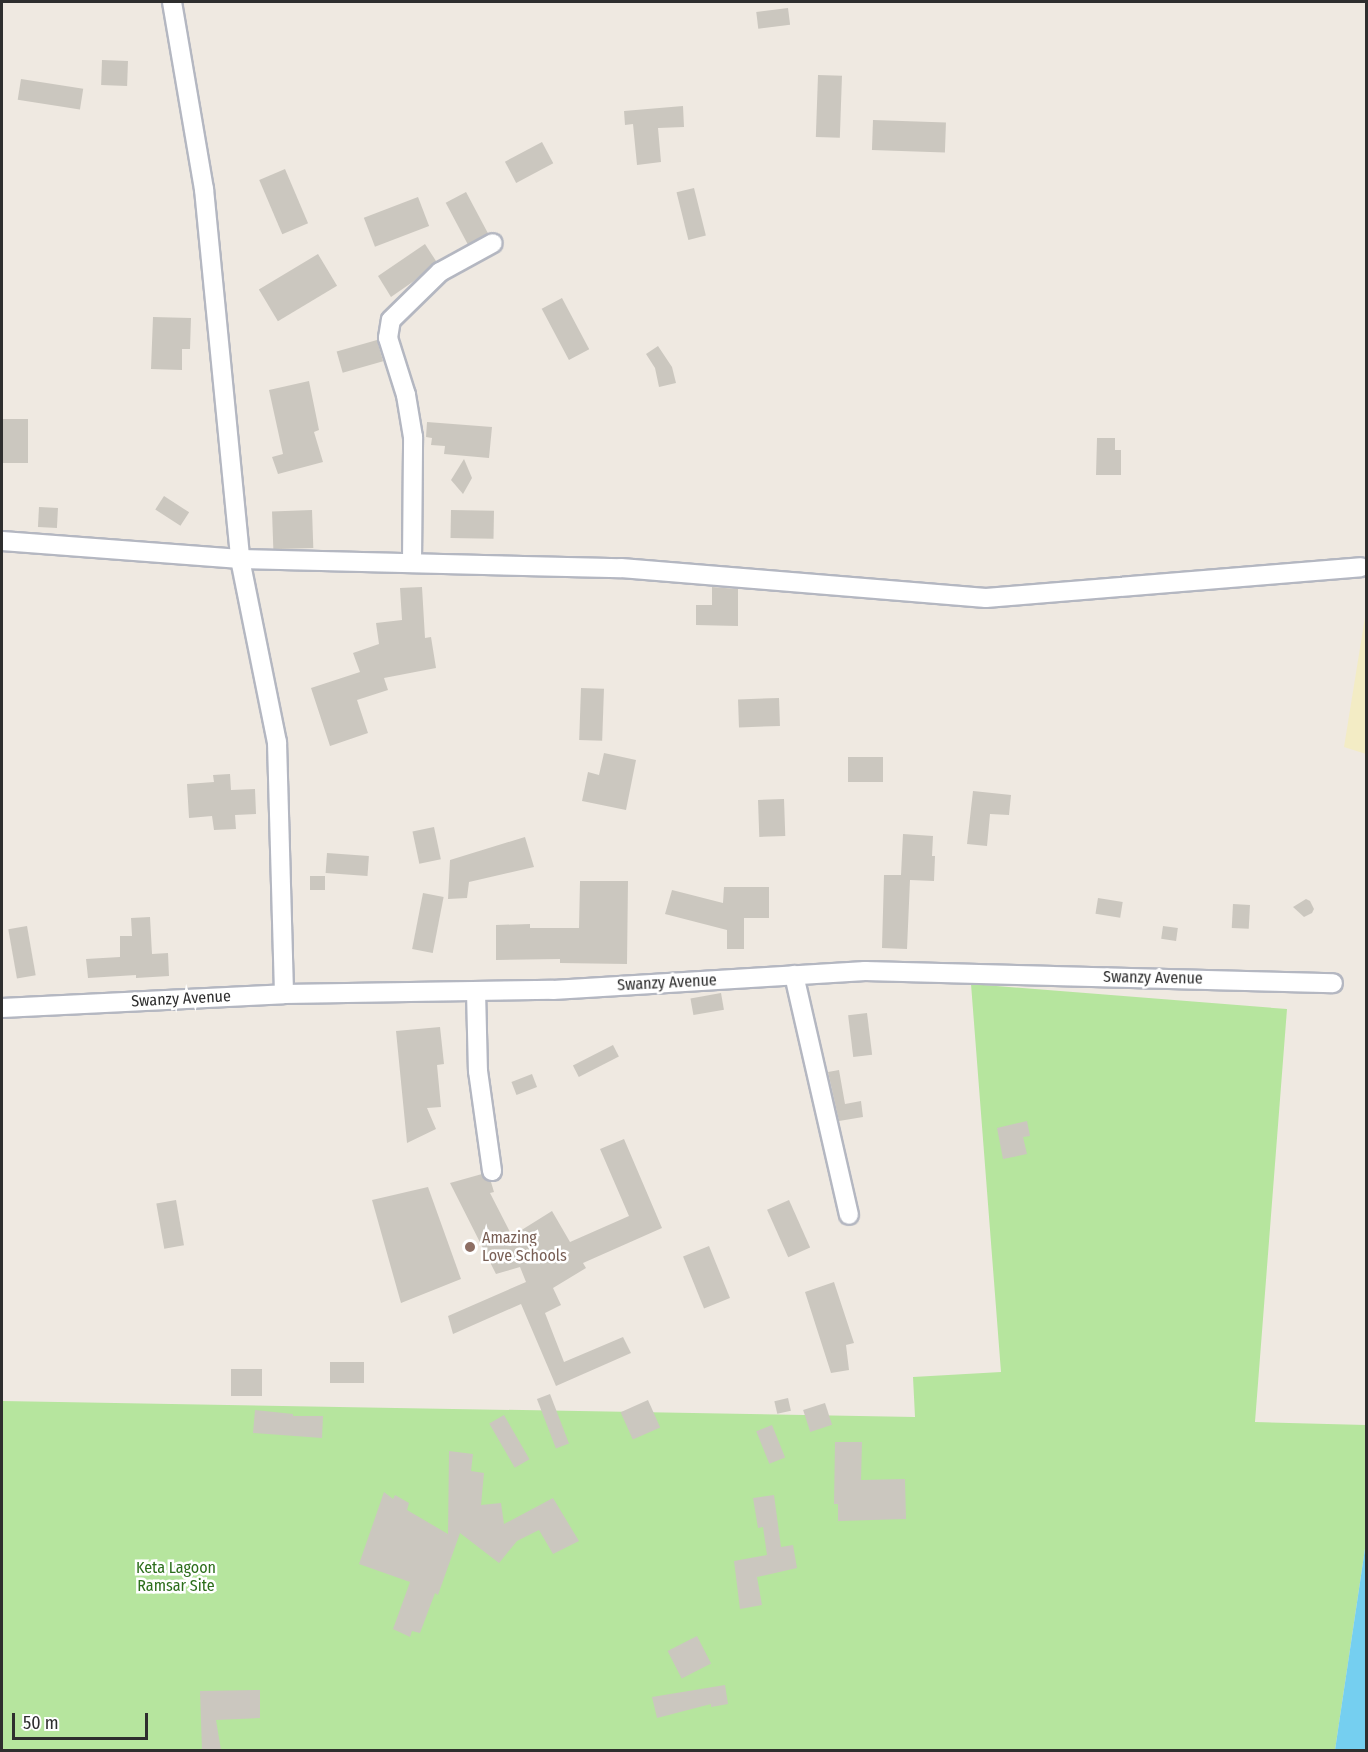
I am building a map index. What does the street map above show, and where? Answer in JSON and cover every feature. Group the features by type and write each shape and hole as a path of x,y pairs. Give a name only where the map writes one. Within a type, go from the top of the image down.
{"street":[{"path":"172,2 204,189 240,559 276,742 284,994"},
{"path":"412,563 413,437 406,395 388,338 391,320 440,272 493,243"},
{"path":"2,541 240,559 621,568 986,598 1361,567"},
{"name":"Swanzy Avenue","path":"2,1008 284,994 553,990 865,971 1333,983"},
{"path":"794,975 849,1215"},
{"path":"476,991 478,1071 492,1171"}],"green space":[{"name":"Keta Lagoon Ramsar Site","path":"971,984 1287,1009 1255,1422 1366,1425 1366,1542 1335,1750 2,1750 2,1401 915,1417 913,1377 1001,1372"}],"sand":[{"path":"1366,611 1366,754 1344,747"}],"water":[{"path":"1366,1542 1366,1750 1335,1750"}],"building":[{"path":"788,8 790,25 758,29 756,12"},
{"path":"102,60 128,61 127,86 101,85"},
{"path":"818,75 842,76 840,138 816,137"},
{"path":"21,79 83,89 80,110 18,100"},
{"path":"683,106 684,127 658,128 661,162 637,165 633,124 625,125 624,111"},
{"path":"873,120 946,123 945,153 872,150"},
{"path":"542,142 553,163 516,183 505,162"},
{"path":"285,169 308,223 282,234 259,180"},
{"path":"694,188 706,236 688,240 677,192"},
{"path":"466,192 488,233 468,244 446,203"},
{"path":"418,197 429,226 375,247 364,218"},
{"path":"425,244 436,261 414,281 391,297 378,276"},
{"path":"318,254 337,286 278,321 259,290"},
{"path":"562,298 589,349 569,360 542,309"},
{"path":"153,317 191,318 190,349 182,349 182,370 151,369"},
{"path":"377,340 383,361 343,373 337,352"},
{"path":"658,346 672,367 676,383 659,387 655,368 646,354"},
{"path":"309,381 319,430 314,432 323,462 278,474 272,457 283,454 269,390"},
{"path":"2,419 28,419 28,463 2,463"},
{"path":"427,422 492,427 489,458 444,454 445,446 431,445 432,438 426,437"},
{"path":"1097,438 1115,438 1115,450 1121,450 1121,475 1096,475"},
{"path":"464,459 472,478 463,494 451,480"},
{"path":"164,496 189,512 180,526 155,509"},
{"path":"39,507 58,508 57,528 38,527"},
{"path":"312,510 313,548 273,549 272,511"},
{"path":"451,510 494,511 494,539 451,538"},
{"path":"422,587 425,638 431,637 436,668 384,678 388,690 357,700 368,733 330,746 311,688 360,672 353,653 379,644 376,623 402,620 400,588"},
{"path":"712,587 738,589 738,626 696,625 696,605 712,605"},
{"path":"581,688 604,689 602,741 579,740"},
{"path":"779,698 780,726 739,727 738,699"},
{"path":"604,753 636,760 626,810 582,801 588,772 599,775"},
{"path":"848,757 883,757 883,782 848,782"},
{"path":"230,774 231,790 255,789 256,814 235,815 236,829 214,830 212,816 189,818 187,784 214,782 213,775"},
{"path":"973,791 1011,795 1009,815 990,814 987,846 967,844"},
{"path":"784,799 785,836 759,837 758,800"},
{"path":"434,827 441,859 419,864 412,832"},
{"path":"903,834 933,836 934,881 910,880 907,949 882,948 884,875 901,875"},
{"path":"525,837 534,867 469,882 467,898 448,899 450,860"},
{"path":"327,853 369,856 368,876 326,873"},
{"path":"310,876 325,876 325,890 310,890"},
{"path":"580,881 628,881 627,964 560,963 560,959 496,960 496,925 530,924 530,928 579,928"},
{"path":"724,887 769,887 769,918 744,918 744,949 727,949 727,930 665,914 672,890 723,903"},
{"path":"423,893 444,897 433,953 412,949"},
{"path":"1098,898 1123,902 1120,918 1095,914"},
{"path":"1306,899 1310,901 1314,909 1312,913 1304,917 1293,907"},
{"path":"1233,904 1250,905 1249,929 1232,928"},
{"path":"150,917 152,954 168,953 169,976 136,978 136,975 88,978 86,959 120,957 120,936 132,936 131,918"},
{"path":"27,926 36,975 17,979 8,929"},
{"path":"1163,926 1178,928 1176,941 1161,939"},
{"path":"721,993 724,1010 693,1015 690,998"},
{"path":"867,1013 872,1055 853,1057 848,1015"},
{"path":"440,1027 444,1064 437,1065 441,1107 427,1108 436,1129 407,1143 396,1031"},
{"path":"613,1045 619,1057 579,1077 573,1065"},
{"path":"839,1070 845,1104 861,1101 863,1117 839,1121 828,1072"},
{"path":"532,1074 537,1087 516,1095 511,1082"},
{"path":"1027,1121 1030,1136 1023,1137 1027,1154 1003,1159 997,1128"},
{"path":"624,1139 662,1228 583,1263 586,1268 553,1288 561,1305 545,1313 564,1362 623,1337 631,1353 556,1386 521,1304 453,1334 448,1316 526,1282 520,1267 496,1274 450,1183 482,1174 491,1182 494,1192 490,1193 512,1236 552,1211 570,1242 629,1216 600,1149"},
{"path":"428,1187 461,1279 401,1303 372,1200"},
{"path":"176,1200 184,1245 164,1249 156,1203"},
{"path":"789,1200 810,1248 788,1257 767,1210"},
{"path":"709,1246 730,1298 704,1308 683,1256"},
{"path":"834,1282 854,1343 846,1345 849,1370 831,1373 805,1292"},
{"path":"330,1362 364,1362 364,1383 330,1383"},
{"path":"231,1369 262,1369 262,1396 231,1396"},
{"path":"550,1394 569,1443 556,1448 537,1399"},
{"path":"788,1398 791,1411 777,1414 774,1401"},
{"path":"648,1400 660,1427 633,1440 621,1412"},
{"path":"825,1403 832,1425 810,1432 803,1410"},
{"path":"255,1410 293,1414 293,1416 323,1416 322,1438 253,1433"},
{"path":"504,1415 530,1459 515,1468 489,1424"},
{"path":"772,1425 785,1457 769,1464 756,1431"},
{"path":"835,1442 862,1442 861,1480 905,1479 906,1519 838,1521 838,1504 834,1504"},
{"path":"449,1451 473,1454 471,1471 484,1473 481,1505 501,1503 504,1524 553,1498 579,1541 553,1554 539,1530 517,1541 499,1563 460,1533 438,1595 435,1593 420,1633 412,1631 410,1637 393,1629 410,1582 359,1564 384,1492 393,1499 395,1495 409,1503 407,1510 448,1534"},
{"path":"774,1495 781,1547 793,1545 797,1568 757,1577 762,1605 740,1609 734,1561 767,1555 763,1527 758,1528 753,1498"},
{"path":"697,1636 711,1664 682,1679 668,1651"},
{"path":"725,1685 728,1704 711,1707 711,1704 657,1718 652,1697"},
{"path":"260,1690 260,1718 216,1720 221,1750 202,1750 200,1691"}],"place":[{"name":"Amazing Love Schools","path":"470,1247"}]}
